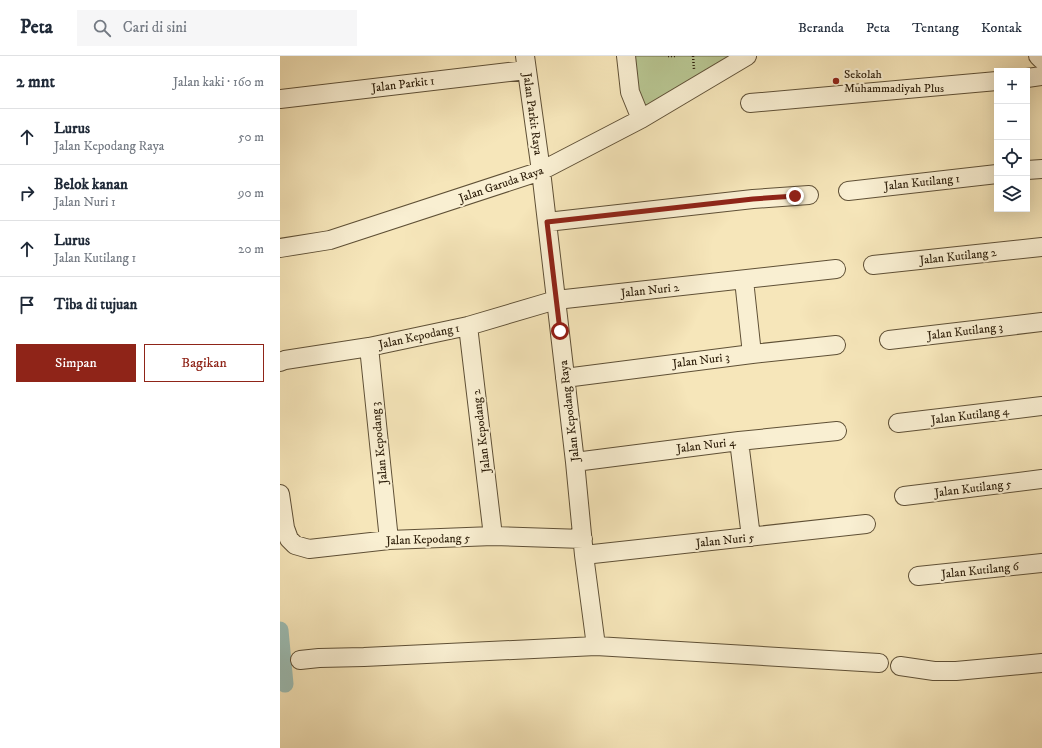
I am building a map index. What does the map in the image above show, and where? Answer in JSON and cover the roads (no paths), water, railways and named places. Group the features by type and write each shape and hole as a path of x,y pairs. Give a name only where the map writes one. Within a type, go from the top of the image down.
{"street":[{"path":"626,56 630,92 641,119"},
{"name":"Jalan Garuda Raya","path":"280,248 330,240 541,172 641,119 747,56"},
{"path":"1038,56 1042,60"},
{"name":"Jalan Parkit 1","path":"280,99 526,63"},
{"name":"Jalan Parkit Raya","path":"526,63 541,172"},
{"path":"1030,78 1042,76"},
{"path":"750,103 994,81"},
{"path":"1030,170 1042,168"},
{"name":"Jalan Kepodang Raya","path":"541,172 596,646"},
{"name":"Jalan Kutilang 1","path":"848,191 994,174"},
{"path":"547,222 753,199 809,195"},
{"name":"Jalan Kutilang 2","path":"873,265 1042,247"},
{"path":"752,354 744,280 836,269"},
{"name":"Jalan Nuri 2","path":"556,300 744,280"},
{"name":"Jalan Kepodang 1","path":"280,362 369,347 468,326 556,300"},
{"name":"Jalan Kutilang 3","path":"889,340 1042,322"},
{"name":"Jalan Kepodang 2","path":"468,326 493,536"},
{"name":"Jalan Nuri 3","path":"565,378 752,354 836,345"},
{"name":"Jalan Kepodang 3","path":"369,347 389,540"},
{"name":"Jalan Kutilang 4","path":"898,423 1042,406"},
{"name":"Jalan Nuri 4","path":"575,462 739,441 837,431"},
{"path":"739,441 751,537"},
{"name":"Jalan Kutilang 5","path":"904,496 1042,479"},
{"name":"Jalan Kepodang 5","path":"280,494 285,528 289,539 295,545 309,549 389,540 493,536 584,547"},
{"name":"Jalan Nuri 5","path":"584,547 751,537 866,524"},
{"name":"Jalan Kutilang 6","path":"918,576 1042,563"},
{"path":"300,660 596,646 879,663"},
{"path":"900,666 934,671 956,671 1042,663"}],"waterway":[{"path":"280,630 285,684"}],"place":[{"name":"Sekolah Muhammadiyah Plus","path":"836,81"}]}
